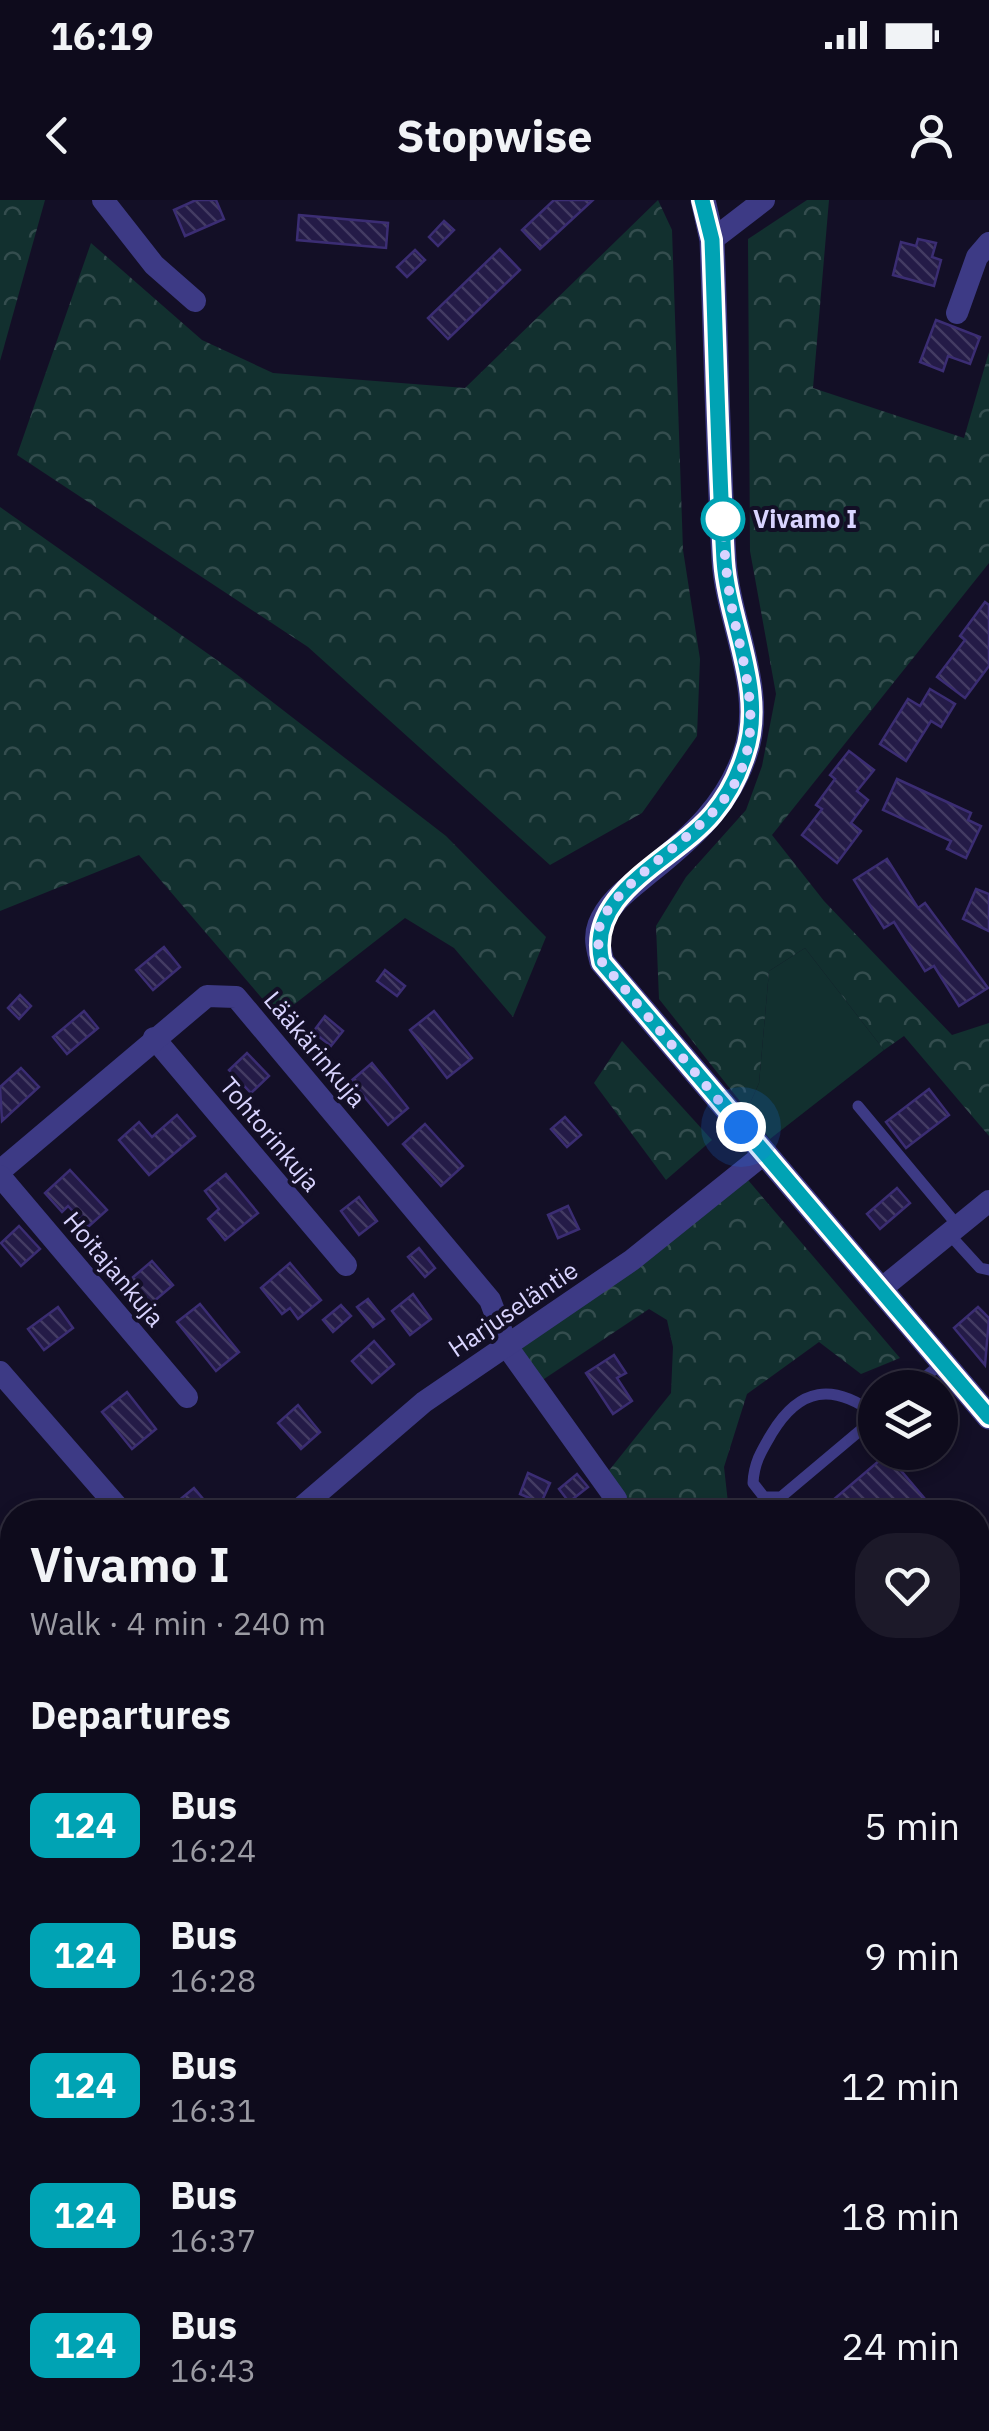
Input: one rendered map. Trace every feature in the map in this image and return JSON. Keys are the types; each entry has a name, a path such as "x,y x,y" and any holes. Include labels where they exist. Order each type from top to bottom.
{"street":[{"path":"103,200 154,265 195,301"},
{"path":"702,200 712,240 724,564 747,672 751,710 747,749 734,785 712,816 618,898 600,926 597,942 602,962 989,1417"},
{"path":"712,240 764,200"},
{"path":"957,313 977,257 989,243"},
{"name":"Lääkärinkuja","path":"0,1174 207,996 236,998 490,1300 496,1325 508,1348 616,1500"},
{"name":"Tohtorinkuja","path":"154,1038 346,1264"},
{"name":"Harjuseläntie","path":"310,1500 424,1402 632,1260 764,1154"},
{"name":"Hoitajankuja","path":"0,1174 187,1397"},
{"path":"881,1288 989,1201"},
{"path":"0,1372 112,1500"}],"lane":[{"path":"858,1106 980,1268 989,1270"},
{"path":"933,1370 943,1362"},
{"path":"832,1392 854,1399 875,1416 781,1497 764,1497 753,1483 754,1464 786,1410 804,1399 832,1392"}],"green space":[{"path":"0,200 45,200 0,361"},
{"path":"658,200 672,230 683,550 700,659 697,736 642,813 550,865 308,647 17,455 91,243 202,340 273,373 465,388"},
{"path":"807,200 829,200 813,388 964,438 989,352 989,563 772,835 824,901 952,1035 989,1023 989,1136 904,1036 884,1050 805,948 769,971 759,1083 747,1110 659,999 656,926 686,877 746,810 762,766 776,694 750,551 748,239"},
{"path":"0,507 231,670 446,836 546,937 513,1017 454,948 405,918 278,1017 139,855 0,911"},
{"path":"805,948 884,1050 770,1139 747,1110 759,1083 769,971"},
{"path":"622,1041 712,1140 666,1180 594,1083"},
{"path":"748,1180 900,1358 858,1372 819,1342 747,1394 724,1467 728,1500 628,1500 607,1473 671,1393 673,1347 667,1320 649,1309 541,1381 521,1348"}],"building":[{"path":"196,200 216,200 224,219 185,236 174,210"},
{"path":"554,200 593,200 540,249 522,230"},
{"path":"299,215 388,223 386,248 297,240"},
{"path":"444,221 454,230 438,246 429,237"},
{"path":"918,239 936,243 932,257 941,260 934,286 893,275 901,242 916,246"},
{"path":"500,249 520,270 448,339 428,318"},
{"path":"415,250 425,260 407,277 397,267"},
{"path":"936,320 980,337 970,364 948,356 943,371 920,362"},
{"path":"985,602 989,605 989,666 965,698 937,677 965,640 960,636"},
{"path":"930,689 955,704 941,727 931,721 906,761 880,744 908,699 920,706"},
{"path":"849,751 874,770 857,791 868,800 851,823 861,831 837,863 802,835 822,809 816,805 835,779 830,775"},
{"path":"897,779 971,813 968,820 981,826 966,858 947,849 951,841 883,810"},
{"path":"887,859 918,908 925,903 988,988 959,1006 934,966 925,971 894,922 884,928 854,880"},
{"path":"976,889 989,894 989,931 963,919"},
{"path":"164,947 180,967 153,990 136,970"},
{"path":"385,970 405,986 397,996 377,981"},
{"path":"20,995 31,1006 19,1019 8,1008"},
{"path":"84,1011 98,1028 67,1054 53,1037"},
{"path":"434,1011 472,1058 447,1078 410,1030"},
{"path":"325,1016 343,1031 331,1046 313,1032"},
{"path":"247,1053 269,1076 251,1093 229,1070"},
{"path":"372,1063 408,1108 388,1125 351,1081"},
{"path":"21,1068 39,1087 2,1121 0,1087"},
{"path":"929,1089 949,1115 906,1148 886,1122"},
{"path":"177,1115 195,1136 149,1175 119,1140 139,1122 152,1137"},
{"path":"565,1117 581,1135 567,1147 551,1129"},
{"path":"425,1124 463,1166 441,1186 403,1144"},
{"path":"70,1170 107,1210 88,1227 68,1206 62,1212 45,1193"},
{"path":"226,1174 258,1213 225,1240 208,1219 219,1209 205,1191"},
{"path":"897,1188 910,1203 880,1229 867,1214"},
{"path":"359,1197 377,1221 359,1235 341,1211"},
{"path":"568,1206 579,1229 558,1238 548,1215"},
{"path":"19,1226 40,1249 21,1266 1,1243"},
{"path":"419,1248 435,1268 425,1277 408,1257"},
{"path":"152,1261 173,1285 146,1308 125,1284"},
{"path":"290,1263 321,1300 298,1319 290,1308 282,1314 261,1288"},
{"path":"413,1294 431,1319 410,1335 392,1311"},
{"path":"368,1299 384,1319 373,1327 357,1307"},
{"path":"200,1304 239,1352 216,1371 177,1322"},
{"path":"341,1305 351,1316 333,1332 323,1320"},
{"path":"58,1307 73,1328 44,1350 28,1329"},
{"path":"978,1307 989,1318 985,1365 954,1328"},
{"path":"374,1341 394,1364 372,1383 352,1361"},
{"path":"614,1355 626,1373 617,1378 632,1401 613,1414 586,1373"},
{"path":"127,1392 156,1429 132,1449 102,1412"},
{"path":"298,1405 320,1432 301,1449 278,1423"},
{"path":"868,1470 901,1470 926,1500 833,1500"},
{"path":"528,1473 550,1483 542,1500 520,1494"},
{"path":"577,1474 588,1487 572,1500 559,1489"},
{"path":"194,1488 204,1500 179,1500"}],"bus line":[{"name":"124","path":"702,200 712,240 724,564 747,672 751,710 747,749 734,785 712,816 618,898 600,926 597,942 602,962 989,1417"}],"place":[{"name":"Vivamo I","path":"723,519"}],"route":[{"path":"723,519 724,564 751,710 747,749 734,785 712,816 618,898 600,926 597,942 602,962 741,1127"}]}
